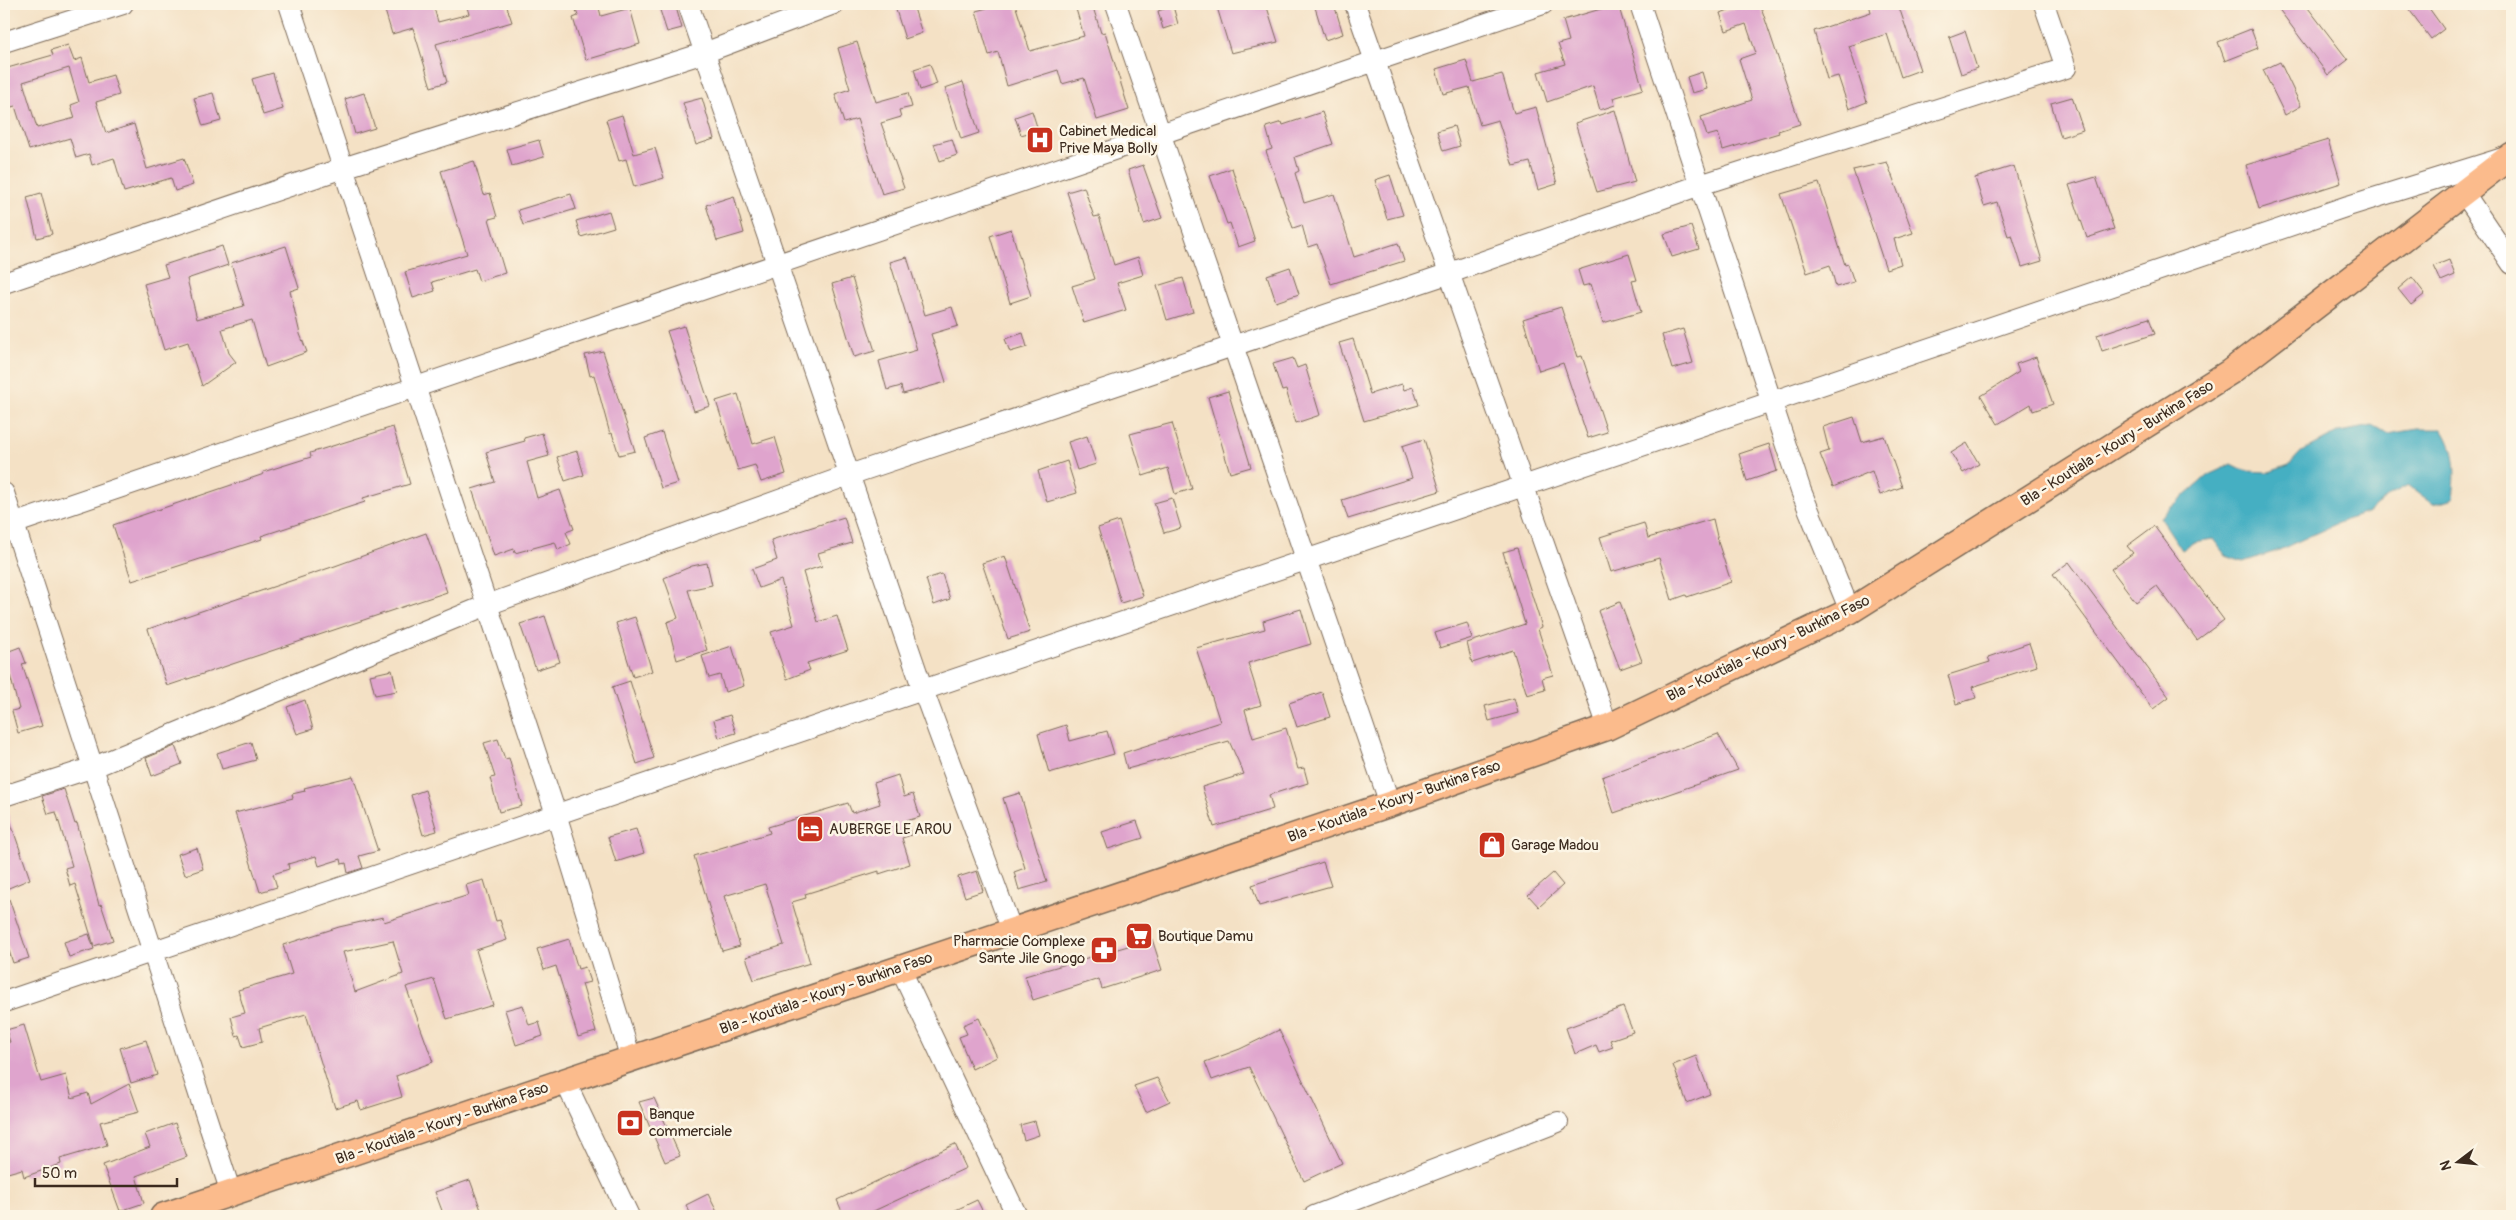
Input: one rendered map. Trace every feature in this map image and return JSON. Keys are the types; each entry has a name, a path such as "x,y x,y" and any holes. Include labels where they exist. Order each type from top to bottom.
{"main road":[{"name":"Bla - Koutiala - Koury - Burkina Faso","path":"163,1216 1390,804 1608,727 1850,611 2230,372 2512,155"}],"street":[{"path":"4,42 122,4"},
{"path":"289,4 556,814 631,1059"},
{"path":"688,4 923,690 1012,931"},
{"path":"4,283 343,168 704,53 834,4"},
{"path":"1116,4 1390,804"},
{"path":"1355,4 1608,727"},
{"path":"9,525 1543,4"},
{"path":"1640,4 1801,491 1850,611"},
{"path":"4,796 94,767 487,605 849,475 1450,274 1700,185 2066,68 2044,4"},
{"path":"4,1002 2348,206 2512,155"},
{"path":"2464,193 2512,264"},
{"path":"4,494 9,525 94,767 231,1193"},
{"path":"900,968 1017,1216"},
{"path":"566,1081 629,1216"},
{"path":"1314,1216 1558,1122"}],"water":[{"path":"2373,426 2387,434 2417,429 2442,429 2453,454 2455,480 2453,498 2433,504 2408,485 2391,494 2367,513 2345,520 2277,551 2243,562 2226,556 2213,539 2194,542 2182,550 2160,517 2208,475 2232,464 2246,471 2269,472 2289,465 2301,452 2339,432"}],"building":[{"path":"383,4 433,4 438,22 469,14 466,4 506,4 512,22 436,44 447,82 431,87 413,28 392,34"},
{"path":"574,4 598,4 601,16 630,8 640,44 586,60 573,18 578,16"},
{"path":"658,4 675,4 682,28 667,32"},
{"path":"1002,4 1015,4 1030,51 1084,36 1076,9 1092,4 1101,33 1105,32 1129,110 1097,120 1084,78 1062,84 1058,70 1007,86 998,52 989,55 976,11"},
{"path":"1216,4 1266,4 1278,42 1231,53"},
{"path":"1314,4 1334,4 1343,34 1325,40"},
{"path":"1618,4 1643,89 1613,98 1615,105 1600,110 1593,86 1547,102 1538,72 1565,64 1558,44 1569,41 1563,20"},
{"path":"1748,4 1760,4 1800,124 1778,131 1779,133 1723,150 1718,133 1707,136 1701,117 1752,100 1739,59 1756,53 1746,24 1726,31 1720,13"},
{"path":"1869,4 1898,4 1920,70 1901,77 1887,34 1849,46 1867,102 1849,109 1838,76 1827,79 1814,31 1871,12"},
{"path":"2275,4 2305,4 2348,60 2328,75"},
{"path":"2405,4 2426,4 2444,29 2431,39"},
{"path":"913,5 922,33 905,39 896,10"},
{"path":"1173,6 1178,24 1163,29 1158,11"},
{"path":"2251,29 2258,48 2225,61 2218,42"},
{"path":"1965,31 1977,68 1961,74 1949,37"},
{"path":"857,42 876,102 908,93 912,107 899,110 901,117 881,123 904,188 882,194 857,119 844,123 835,94 850,89 838,48"},
{"path":"68,45 74,61 82,58 89,82 113,75 119,95 96,102 106,133 134,124 147,169 184,158 193,185 175,191 171,178 124,192 114,158 92,165 89,154 76,158 70,138 29,150 15,106 4,109 4,69 53,55 51,50","holes":["69,68 79,102 71,105 75,118 37,128 23,82"]},
{"path":"1466,60 1473,82 1502,74 1514,113 1536,107 1557,184 1538,190 1530,162 1513,166 1498,120 1480,125 1469,87 1443,94 1436,69"},
{"path":"2280,62 2301,106 2285,115 2263,70"},
{"path":"930,64 937,84 920,90 914,69"},
{"path":"1702,72 1707,89 1692,93 1687,77"},
{"path":"273,73 283,109 263,115 252,79"},
{"path":"963,82 979,133 961,139 945,88"},
{"path":"213,93 221,121 203,126 194,98"},
{"path":"364,93 375,128 355,134 345,99"},
{"path":"2072,97 2083,130 2061,137 2051,103"},
{"path":"702,98 714,139 696,145 683,103"},
{"path":"1615,110 1635,182 1597,192 1575,123"},
{"path":"1032,111 1038,130 1021,135 1015,117"},
{"path":"1322,112 1333,144 1295,157 1299,171 1295,173 1304,203 1334,194 1354,257 1398,243 1404,261 1331,284 1317,244 1308,247 1302,225 1293,228 1266,151 1272,149 1266,127 1282,122 1283,125"},
{"path":"622,115 634,154 655,148 664,178 634,187 626,159 619,161 606,120"},
{"path":"1454,126 1460,146 1443,151 1437,131"},
{"path":"952,139 957,155 940,161 934,144"},
{"path":"539,140 544,157 512,166 507,149"},
{"path":"2328,140 2341,183 2259,209 2246,165"},
{"path":"474,161 484,195 490,193 497,217 489,219 505,273 479,281 475,269 432,282 435,291 413,298 405,272 467,254 441,171"},
{"path":"1887,162 1913,233 1894,239 1901,264 1886,269 1853,170"},
{"path":"1143,165 1162,218 1144,224 1128,170"},
{"path":"2014,166 2042,261 2022,267 2012,235 2008,236 1997,202 1984,206 1975,178"},
{"path":"1232,168 1255,241 1238,247 1230,223 1227,224 1210,176"},
{"path":"1390,175 1403,215 1387,219 1375,180"},
{"path":"2096,177 2114,229 2087,238 2069,185"},
{"path":"1819,183 1845,265 1848,264 1854,282 1836,287 1830,265 1807,273 1781,194"},
{"path":"1084,187 1094,217 1099,216 1114,265 1138,257 1143,275 1117,283 1126,310 1084,323 1072,286 1095,279 1067,192"},
{"path":"41,193 52,234 37,238 27,197"},
{"path":"571,194 576,209 523,225 518,210"},
{"path":"734,196 744,233 717,241 706,205"},
{"path":"609,211 614,227 581,237 576,221"},
{"path":"1691,226 1699,249 1672,257 1664,234"},
{"path":"1011,229 1031,296 1010,303 990,236"},
{"path":"222,246 228,265 187,279 197,319 244,306 231,263 286,246 299,288 290,291 300,334 307,352 266,367 252,320 222,329 229,353 236,362 202,386 188,342 164,350 144,284 168,277 164,265"},
{"path":"1629,254 1637,280 1632,281 1641,312 1603,323 1591,284 1583,286 1578,270"},
{"path":"907,257 925,315 952,307 958,326 931,334 946,382 903,394 901,386 887,390 879,361 917,350 890,262"},
{"path":"2449,260 2455,275 2441,281 2434,266"},
{"path":"1290,267 1299,294 1276,302 1267,275"},
{"path":"2412,277 2425,294 2411,305 2398,289"},
{"path":"852,278 875,351 854,357 832,284"},
{"path":"1183,278 1193,312 1167,320 1157,286"},
{"path":"1561,307 1577,357 1582,356 1607,432 1588,438 1563,363 1539,371 1523,319"},
{"path":"2149,318 2155,334 2102,351 2097,335"},
{"path":"684,326 710,406 694,411 667,331"},
{"path":"1683,329 1693,363 1672,369 1662,335"},
{"path":"1023,333 1027,347 1010,352 1005,339"},
{"path":"1353,339 1370,394 1402,384 1404,390 1413,387 1419,405 1364,421 1339,343"},
{"path":"603,351 635,451 619,455 612,433 610,434 594,375 590,376 585,355"},
{"path":"2036,357 2053,404 2033,411 2031,404 1998,424 1981,396 2019,372 2016,364"},
{"path":"1293,358 1297,368 1305,365 1320,415 1296,423 1286,390 1282,391 1273,364"},
{"path":"1228,391 1251,467 1230,473 1208,397"},
{"path":"738,394 753,444 775,437 786,474 761,482 755,465 738,470 716,401"},
{"path":"1854,417 1862,442 1884,436 1902,487 1880,495 1872,471 1833,487 1820,454 1829,451 1823,427"},
{"path":"1172,423 1192,489 1175,494 1168,468 1143,476 1130,434"},
{"path":"393,427 410,484 363,498 365,502 261,536 262,539 132,581 113,525 311,457 310,453"},
{"path":"662,432 678,483 661,488 645,438"},
{"path":"542,433 549,456 527,462 537,498 560,490 574,529 566,532 571,544 558,550 555,542 515,553 514,549 494,556 472,489 495,482 486,452 525,441 524,438"},
{"path":"1087,436 1096,464 1077,470 1068,442"},
{"path":"1424,439 1440,491 1348,519 1342,500 1412,478 1402,446"},
{"path":"1967,443 1979,464 1963,473 1951,453"},
{"path":"1769,444 1777,471 1747,481 1739,454"},
{"path":"577,451 584,475 565,481 557,457"},
{"path":"1067,461 1077,493 1047,502 1038,471"},
{"path":"1172,498 1181,528 1164,533 1154,503"},
{"path":"844,517 852,543 818,553 822,566 803,572 818,622 837,616 848,650 807,663 810,670 787,679 771,632 794,625 781,580 759,588 752,569 777,560 771,540"},
{"path":"1713,519 1731,582 1687,597 1686,595 1672,600 1659,558 1611,572 1600,537 1644,523 1648,538"},
{"path":"1119,521 1143,596 1121,603 1098,528"},
{"path":"2154,526 2224,620 2197,640 2157,586 2136,602 2111,569 2133,553 2127,546"},
{"path":"426,533 447,592 167,686 148,629"},
{"path":"1517,548 1542,627 1538,629 1553,675 1542,678 1545,690 1527,695 1513,650 1472,663 1467,643 1525,624 1503,552"},
{"path":"1005,556 1030,632 1008,639 982,563"},
{"path":"2069,562 2169,697 2153,709 2053,574"},
{"path":"707,563 712,585 688,590 707,650 677,660 667,622 678,618 664,578 692,566"},
{"path":"942,574 950,599 934,605 926,579"},
{"path":"1620,602 1642,661 1620,669 1598,611"},
{"path":"1301,609 1311,644 1248,663 1261,705 1245,710 1253,738 1286,728 1298,769 1304,768 1308,783 1269,795 1273,809 1214,827 1202,787 1244,774 1229,741 1127,769 1123,753 1220,722 1196,648 1265,629 1263,621"},
{"path":"545,616 560,662 536,670 520,624"},
{"path":"635,617 652,671 633,677 616,623"},
{"path":"1467,623 1472,638 1440,648 1435,633"},
{"path":"2029,643 2037,666 1972,687 1976,698 1956,704 1948,675 1990,662 1988,657"},
{"path":"732,646 744,686 725,692 720,675 709,678 702,656"},
{"path":"20,647 26,663 22,664 42,726 18,733 12,711 19,709 4,653"},
{"path":"392,670 397,691 375,695 370,675"},
{"path":"630,681 654,758 637,764 612,687"},
{"path":"1322,692 1330,717 1297,727 1289,703"},
{"path":"1514,698 1518,713 1489,721 1485,706"},
{"path":"305,700 313,729 297,734 287,707"},
{"path":"730,715 736,733 719,738 714,720"},
{"path":"1066,725 1070,741 1107,731 1114,754 1049,773 1038,734"},
{"path":"1718,734 1738,770 1614,813 1602,777"},
{"path":"498,739 505,759 509,758 522,806 499,812 490,778 495,777 484,743"},
{"path":"251,742 256,760 222,769 217,753"},
{"path":"175,746 182,764 152,776 146,758"},
{"path":"898,775 904,797 913,794 920,817 906,821 911,835 902,838 910,864 879,874 879,871 805,894 806,898 792,902 810,963 754,980 746,957 784,945 765,884 724,896 740,946 722,951 694,856 770,833 768,827 848,803 852,813 880,804 874,783"},
{"path":"353,776 378,851 359,856 363,868 348,873 346,863 342,864 341,859 319,866 316,856 288,864 289,869 273,874 277,887 260,892 235,813 293,798 292,794 305,791 304,788"},
{"path":"64,789 75,824 77,823 99,905 101,904 113,940 94,946 75,884 70,886 65,868 72,866 56,812 48,814 42,796"},
{"path":"425,790 437,831 423,835 411,795"},
{"path":"1020,793 1047,882 1019,890 1014,872 1025,868 1003,798"},
{"path":"7,812 30,879 4,890 4,813"},
{"path":"1137,821 1143,838 1108,849 1102,832"},
{"path":"636,829 644,853 616,862 608,837"},
{"path":"197,848 203,869 185,875 178,854"},
{"path":"1323,862 1331,886 1259,906 1252,885"},
{"path":"977,871 983,891 965,897 958,877"},
{"path":"1553,873 1563,885 1539,907 1528,895"},
{"path":"484,880 496,921 500,920 507,940 476,950 493,1005 447,1019 434,979 406,987 433,1062 396,1076 402,1097 361,1110 358,1101 335,1108 306,1014 259,1028 262,1042 243,1047 239,1035 236,1036 231,1017 245,1013 238,990 292,974 283,945 339,927 383,917 384,922 469,895 466,885","holes":["393,941 403,974 355,992 343,952"]},
{"path":"4,893 7,893 29,958 13,963 4,935"},
{"path":"89,934 94,949 69,957 64,942"},
{"path":"569,939 578,969 585,967 590,982 582,984 596,1032 578,1037 556,966 544,970 537,949"},
{"path":"1152,939 1162,970 1102,989 1099,979 1033,1000 1025,976"},
{"path":"523,1005 529,1025 539,1022 543,1036 516,1045 505,1010"},
{"path":"1623,1007 1633,1032 1610,1040 1613,1047 1599,1052 1596,1045 1575,1054 1566,1028"},
{"path":"979,1018 997,1057 972,1069 959,1037 967,1034 963,1025"},
{"path":"24,1025 41,1082 66,1075 72,1098 88,1093 91,1104 129,1084 139,1112 100,1122 107,1145 60,1159 61,1164 24,1177 22,1169 4,1174 4,1043 10,1042 6,1030"},
{"path":"1279,1030 1342,1163 1304,1181 1249,1067 1212,1080 1205,1062 1240,1049"},
{"path":"146,1040 157,1075 131,1083 120,1048"},
{"path":"1696,1056 1710,1094 1687,1103 1673,1065"},
{"path":"1157,1078 1170,1101 1146,1112 1134,1086"},
{"path":"654,1098 680,1156 665,1162 639,1102"},
{"path":"1035,1121 1039,1135 1024,1140 1020,1125"},
{"path":"175,1123 187,1157 136,1176 144,1203 120,1211 103,1165 150,1147 145,1134"},
{"path":"955,1144 966,1168 863,1216 844,1216 837,1200"},
{"path":"470,1180 481,1210 463,1216 444,1216 435,1192"},
{"path":"708,1194 719,1216 692,1216 686,1205"},
{"path":"977,1200 985,1216 943,1216"}],"place":[{"name":"Cabinet Medical Prive Maya Bolly","path":"1040,140"},
{"name":"AUBERGE LE AROU","path":"810,829"},
{"name":"Garage Madou","path":"1492,845"},
{"name":"Boutique Damu","path":"1139,936"},
{"name":"Pharmacie Complexe Sante Jile Gnogo","path":"1104,950"},
{"name":"Banque commerciale","path":"630,1123"}]}
